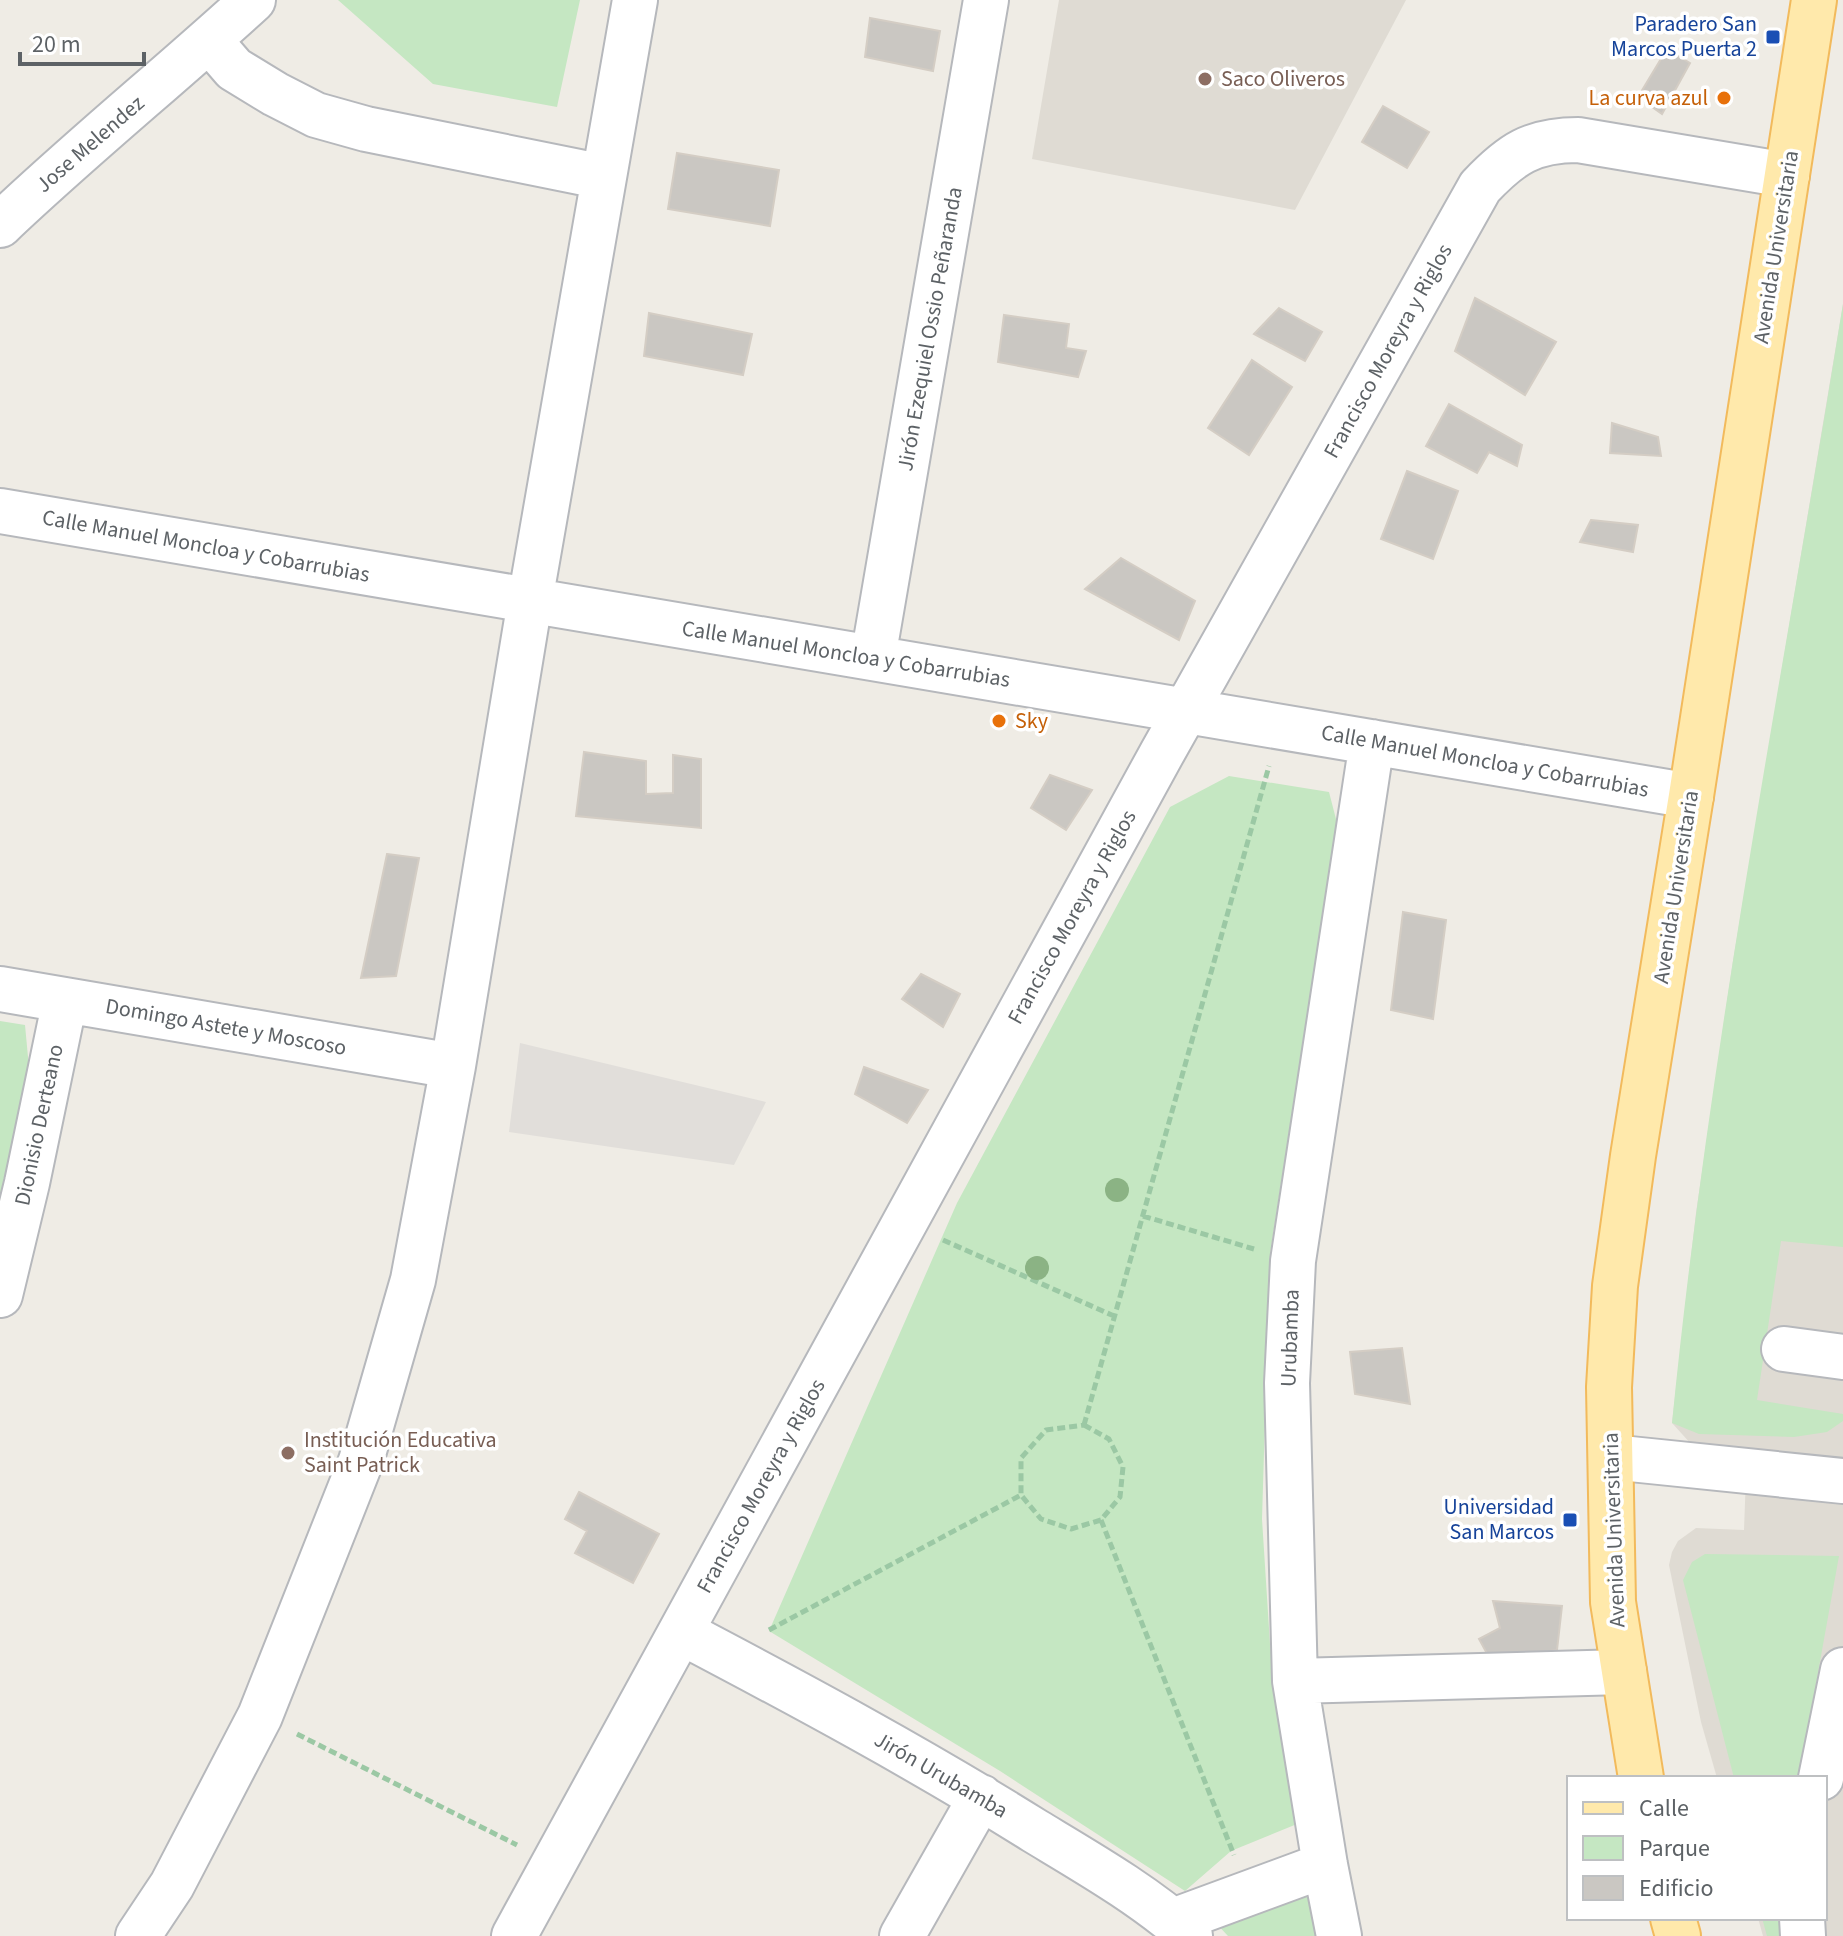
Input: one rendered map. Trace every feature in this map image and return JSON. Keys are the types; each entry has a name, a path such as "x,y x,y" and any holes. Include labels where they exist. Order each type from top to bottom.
{"main road":[{"name":"Avenida Universitaria","path":"1641,1776 1613,1602 1609,1387 1615,1286 1814,0"}],"street":[{"name":"Jose Melendez","path":"0,225 253,0"},
{"path":"138,1936 172,1885 260,1716 361,1461 413,1280 453,1066 635,0"},
{"name":"Jirón Ezequiel Ossio Peñaranda","path":"873,658 986,0"},
{"path":"209,40 234,69 316,115 379,132 604,177"},
{"name":"Francisco Moreyra y Riglos","path":"514,1936 1187,711 1480,187 1513,156 1560,140 1578,140 1787,175"},
{"name":"Calle Manuel Moncloa y Cobarrubias","path":"0,511 1691,796"},
{"name":"Urubamba","path":"1339,1936 1295,1681 1287,1383 1293,1261 1372,742"},
{"name":"Domingo Astete y Moscoso","path":"0,989 453,1066"},
{"name":"Dionisio Derteano","path":"0,1295 65,1000"},
{"path":"1784,1349 1843,1357"},
{"path":"1611,1470 1843,1481"},
{"path":"1611,1470 1843,1510"},
{"name":"Jirón Urubamba","path":"681,1632 822,1706 981,1797 1086,1862 1182,1928"},
{"path":"1821,1776 1843,1670"},
{"path":"1295,1681 1624,1672"},
{"path":"902,1936 981,1797"},
{"path":"1182,1928 1249,1893 1325,1865"}],"path":[{"path":"1084,1425 1280,726"},
{"path":"1143,1216 1293,1261"},
{"path":"905,1223 1114,1316"},
{"path":"1084,1425 1109,1439 1123,1467 1120,1497 1101,1520 1071,1529 1041,1519 1021,1495 1021,1458 1046,1430 1084,1425"},
{"path":"769,1630 1021,1495"},
{"path":"1101,1520 1249,1893"},
{"path":"260,1716 554,1864"}],"shaded area":[{"name":"Saco Oliveros","path":"1059,0 1406,0 1295,210 1032,159"},
{"path":"1843,304 1843,1936 1763,1936 1759,1920 1827,1920 1827,1776 1716,1776 1701,1722 1669,1565 1678,1541 1696,1528 1744,1530 1747,1449 1692,1445 1672,1423 1696,1213 1733,961"},
{"path":"520,1043 766,1102 734,1165 509,1132"}],"green space":[{"path":"338,0 580,0 557,107 433,84"},
{"path":"1843,304 1843,1247 1781,1241 1757,1400 1843,1414 1843,1421 1827,1432 1794,1437 1699,1434 1672,1423 1688,1282 1749,862"},
{"path":"1229,776 1329,792 1337,823 1270,1254 1262,1519 1270,1644 1297,1824 1231,1851 1185,1891 1000,1771 769,1631 957,1203 1170,807"},
{"path":"0,1021 25,1025 36,1142 0,1260"},
{"path":"1705,1554 1839,1556 1799,1776 1733,1776 1683,1580 1692,1562"},
{"path":"1307,1886 1318,1936 1228,1936 1214,1921 1262,1913"},
{"path":"1763,1920 1786,1920 1787,1936 1767,1936"}],"building":[{"path":"870,18 940,31 933,71 865,57"},
{"path":"1667,49 1690,63 1662,114 1638,97"},
{"path":"1383,106 1429,132 1407,168 1362,142"},
{"path":"677,153 779,170 770,226 668,209"},
{"path":"1475,298 1556,342 1525,395 1455,351"},
{"path":"1279,308 1322,332 1305,361 1254,334"},
{"path":"649,313 752,334 743,375 644,356"},
{"path":"1004,315 1069,324 1066,348 1086,351 1078,377 998,362"},
{"path":"1252,360 1292,387 1249,455 1208,428"},
{"path":"1449,404 1522,445 1517,466 1489,452 1477,473 1426,446"},
{"path":"1612,423 1658,437 1661,456 1610,453"},
{"path":"1407,471 1458,491 1433,559 1381,539"},
{"path":"1591,520 1638,525 1633,552 1580,542"},
{"path":"1121,558 1195,601 1179,640 1085,589"},
{"path":"584,752 646,761 646,794 673,793 673,755 701,759 701,828 576,816"},
{"path":"1050,775 1092,790 1066,830 1031,808"},
{"path":"387,854 419,858 396,976 361,978"},
{"path":"1403,912 1446,920 1433,1019 1391,1010"},
{"path":"921,974 960,994 943,1027 902,999"},
{"path":"864,1067 928,1090 907,1123 855,1094"},
{"path":"1402,1348 1410,1404 1355,1394 1350,1352"},
{"path":"579,1492 659,1534 633,1583 575,1553 587,1531 565,1519"},
{"path":"1493,1601 1562,1606 1557,1650 1491,1661 1479,1639 1500,1628"}],"place":[{"name":"Paradero San Marcos Puerta 2","path":"1773,37"},
{"name":"Saco Oliveros","path":"1205,79"},
{"name":"La curva azul","path":"1724,98"},
{"name":"Sky","path":"999,721"},
{"name":"Institución Educativa Saint Patrick","path":"288,1453"},
{"name":"Universidad San Marcos","path":"1570,1520"}]}
